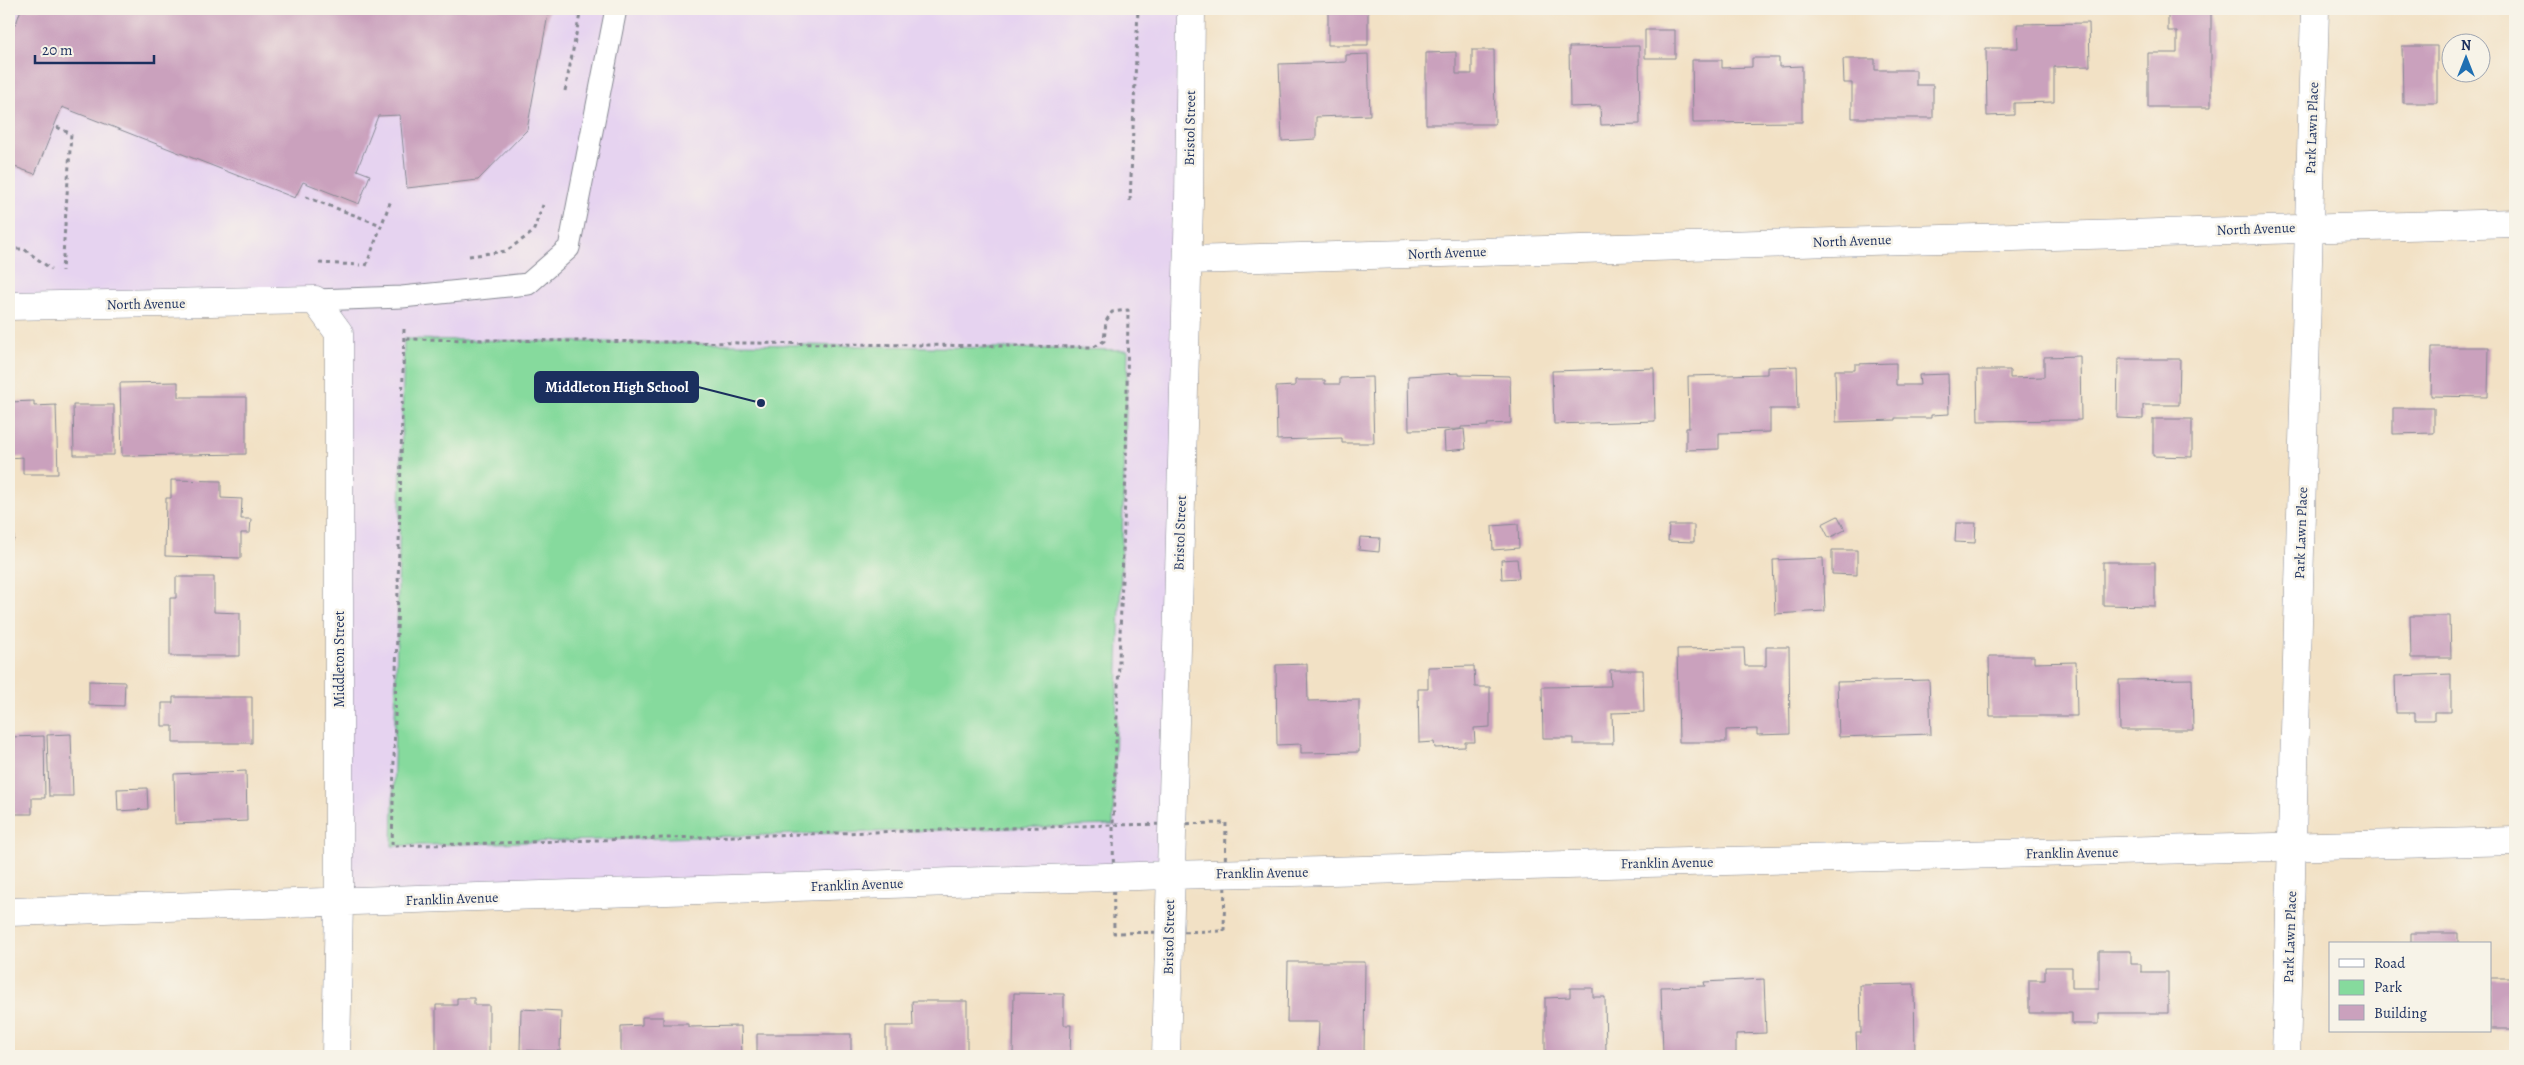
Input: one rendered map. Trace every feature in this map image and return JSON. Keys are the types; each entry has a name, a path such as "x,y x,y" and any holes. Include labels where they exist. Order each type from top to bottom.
{"street":[{"name":"Bristol Street","path":"1166,1056 1188,260 1191,9"},
{"name":"Park Lawn Place","path":"2286,1056 2315,9"},
{"name":"North Avenue","path":"1188,260 2515,223"},
{"name":"North Avenue","path":"9,306 315,300"},
{"name":"Middleton Street","path":"315,300 339,333 339,902 336,1056"},
{"name":"Franklin Avenue","path":"9,912 1170,875 2515,841"}],"lane":[{"path":"315,300 402,297 528,284 569,248 616,9"}],"path":[{"path":"564,97 581,9"},
{"path":"1130,201 1138,9"},
{"path":"57,127 71,134 62,271"},
{"path":"306,197 381,225"},
{"path":"366,266 392,200"},
{"path":"468,256 506,251 533,232 543,204"},
{"path":"9,249 24,249 54,271 72,271"},
{"path":"311,264 341,263 375,266"},
{"path":"402,297 404,339 392,846 1114,825 1126,470 1128,310 1112,312 1106,322 1104,341 1094,347 404,339"}],"shaded area":[{"path":"9,9 1191,9 1170,875 339,902 339,333 315,300 9,306"}],"green space":[{"path":"404,339 1128,350 1113,825 392,846"}],"building":[{"path":"21,9 549,9 527,130 478,180 407,188 400,115 378,116 357,170 370,175 359,204 303,182 295,198 62,107 35,174 9,165 9,28 11,22 16,24"},
{"path":"1328,9 1368,9 1368,45 1328,45"},
{"path":"2168,9 2211,9 2211,107 2148,107 2148,53 2177,53 2177,31 2168,31"},
{"path":"2089,23 2090,66 2054,67 2054,102 2014,103 2014,115 1987,116 1986,48 2018,48 2017,24"},
{"path":"1645,30 1675,30 1675,58 1645,58"},
{"path":"1639,46 1640,124 1601,125 1600,106 1570,107 1569,47"},
{"path":"2402,46 2437,46 2437,103 2403,103"},
{"path":"1472,50 1494,50 1495,124 1426,124 1426,53 1456,52 1456,74 1472,74"},
{"path":"1368,54 1370,115 1316,117 1316,139 1282,141 1279,64 1346,62 1346,55"},
{"path":"1752,58 1779,58 1779,67 1802,66 1802,122 1693,123 1692,60 1722,60 1722,68 1752,67"},
{"path":"1843,59 1875,59 1875,70 1916,70 1916,85 1933,85 1933,118 1852,118 1852,83 1844,83"},
{"path":"2432,347 2489,347 2488,397 2431,396"},
{"path":"2080,356 2081,420 1978,421 1977,370 2010,370 2010,378 2044,377 2044,357"},
{"path":"2118,359 2180,359 2179,405 2143,405 2143,419 2117,418"},
{"path":"1896,363 1896,385 1920,385 1919,375 1948,374 1949,414 1931,415 1931,418 1895,418 1895,420 1836,422 1835,370 1855,370 1855,364"},
{"path":"1797,366 1798,409 1770,409 1770,432 1719,433 1719,449 1686,450 1686,428 1689,428 1688,376 1767,374 1767,367"},
{"path":"1654,368 1655,421 1554,424 1552,371"},
{"path":"1459,373 1459,375 1510,376 1511,423 1461,427 1461,429 1409,430 1408,376"},
{"path":"1372,377 1374,443 1342,443 1342,438 1277,440 1276,387 1295,386 1295,380 1325,380 1325,384 1340,384 1340,378"},
{"path":"178,382 178,397 246,397 246,454 122,456 120,383"},
{"path":"34,401 34,406 56,405 58,474 23,474 23,457 9,458 9,402"},
{"path":"73,405 114,405 114,455 74,455"},
{"path":"2393,408 2434,408 2434,433 2393,434"},
{"path":"2153,419 2192,419 2192,457 2153,456"},
{"path":"1464,429 1466,449 1445,451 1444,432"},
{"path":"171,480 221,481 221,498 242,499 241,519 251,519 250,533 241,533 241,558 165,556 166,498 171,498"},
{"path":"9,490 11,490 14,540 9,541"},
{"path":"1838,516 1845,530 1829,538 1822,524"},
{"path":"1956,523 1976,523 1975,543 1955,542"},
{"path":"1518,524 1519,548 1493,550 1492,526"},
{"path":"1669,525 1694,525 1694,542 1668,541"},
{"path":"1360,537 1380,538 1379,552 1359,550"},
{"path":"1832,550 1857,550 1857,575 1832,574"},
{"path":"1823,558 1825,611 1775,614 1773,560"},
{"path":"1517,559 1519,578 1502,579 1501,560"},
{"path":"2103,562 2155,562 2155,606 2103,605"},
{"path":"176,577 214,577 214,612 240,613 240,656 170,656 170,598 176,598"},
{"path":"2410,616 2450,616 2451,658 2411,658"},
{"path":"1766,647 1789,647 1790,734 1757,735 1757,729 1726,730 1726,742 1679,742 1677,649 1744,648 1745,666 1766,666"},
{"path":"1989,656 2034,656 2034,663 2076,662 2077,716 1990,716"},
{"path":"1307,664 1308,701 1359,700 1359,752 1301,753 1301,744 1277,745 1276,665"},
{"path":"1474,666 1475,687 1490,687 1490,727 1474,728 1475,742 1465,742 1465,747 1435,748 1434,742 1419,743 1418,689 1428,689 1428,667"},
{"path":"1610,670 1643,670 1644,712 1612,713 1613,744 1573,744 1573,738 1543,738 1542,687 1611,686"},
{"path":"2451,674 2451,712 2434,712 2434,720 2415,720 2415,713 2396,713 2395,676"},
{"path":"2192,679 2193,730 2120,730 2119,680"},
{"path":"1929,680 1931,734 1839,737 1837,682"},
{"path":"89,681 125,682 124,706 89,705"},
{"path":"173,697 252,697 252,743 173,743 173,726 162,726 162,703 173,703"},
{"path":"71,734 73,796 49,796 47,735"},
{"path":"44,736 45,798 32,798 32,814 13,814 13,799 9,799 9,737"},
{"path":"246,771 247,821 175,824 174,774"},
{"path":"147,788 148,809 118,811 117,789"},
{"path":"2411,933 2458,933 2458,942 2411,942"},
{"path":"2099,951 2131,951 2131,964 2141,964 2141,972 2168,972 2168,1013 2099,1013 2099,1024 2072,1024 2072,1013 2029,1013 2029,980 2045,980 2045,967 2072,967 2072,988 2099,988"},
{"path":"1288,962 1365,962 1364,1056 1318,1056 1319,1022 1287,1022"},
{"path":"2492,978 2515,978 2515,1029 2492,1029"},
{"path":"1764,979 1766,1033 1736,1034 1736,1056 1663,1056 1661,987 1705,986 1704,982"},
{"path":"1914,984 1915,1056 1857,1056 1856,1033 1861,1033 1860,985"},
{"path":"1570,988 1593,988 1593,997 1605,997 1606,1055 1545,1055 1545,998 1570,997"},
{"path":"1014,993 1064,994 1064,1025 1071,1025 1070,1056 1013,1056"},
{"path":"457,998 474,998 474,1005 489,1005 489,1056 436,1056 436,1005 457,1005"},
{"path":"912,1001 967,1001 967,1056 886,1056 886,1026 913,1026"},
{"path":"521,1009 561,1011 560,1051 520,1050"},
{"path":"642,1017 663,1017 663,1024 688,1024 688,1027 741,1026 742,1056 621,1056 621,1026 642,1025"},
{"path":"757,1034 851,1034 851,1056 757,1056"}],"place":[{"name":"Middleton High School","path":"761,403"}]}
